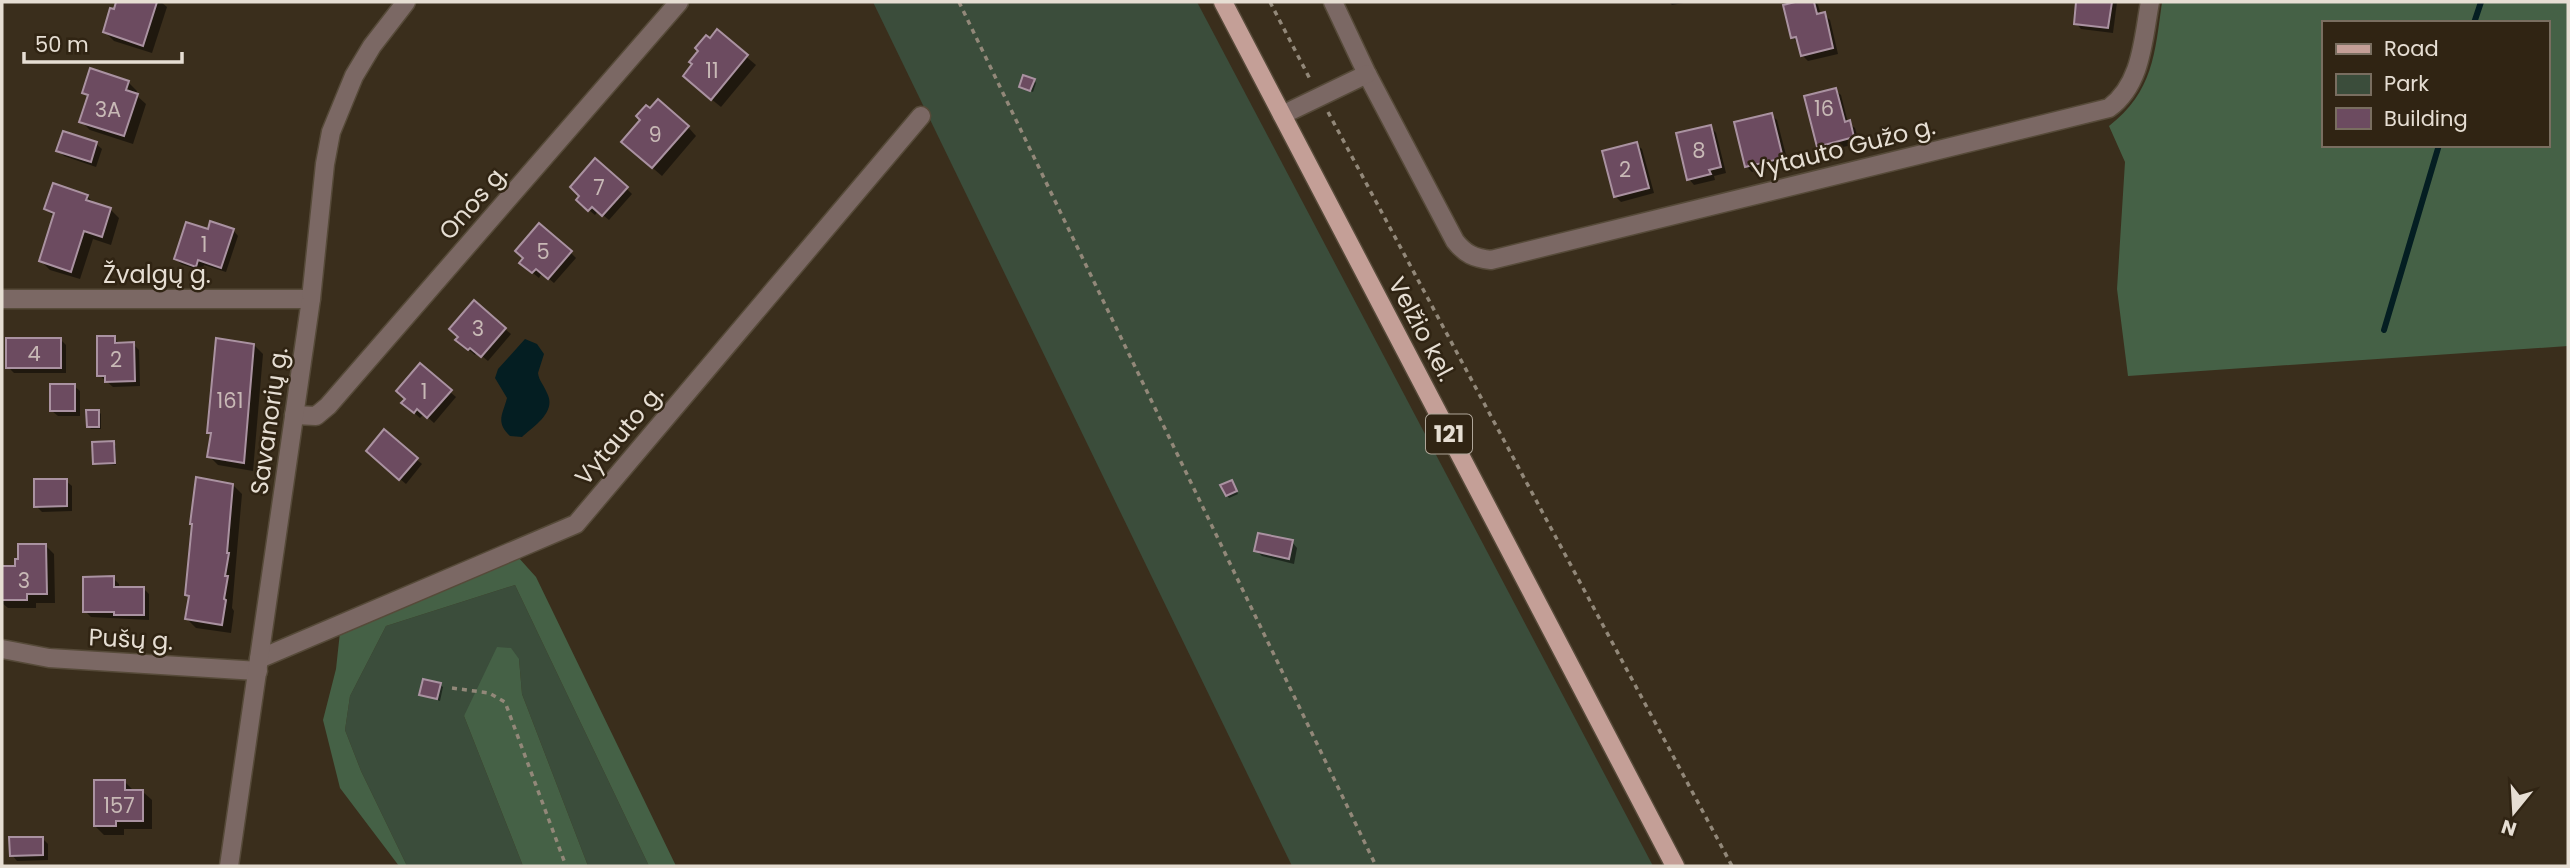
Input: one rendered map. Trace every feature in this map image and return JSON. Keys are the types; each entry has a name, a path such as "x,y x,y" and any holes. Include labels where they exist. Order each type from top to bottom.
{"main road":[{"name":"Velžio kel.","path":"1223,2 1675,866"}],"street":[{"name":"Savanorių g.","path":"229,866 312,299 325,164 331,132 354,76 372,46 406,2"},
{"name":"Onos g.","path":"294,415 316,416 328,406 679,2"},
{"path":"1282,115 1367,74 1333,2"},
{"name":"Vytauto Gužo g.","path":"1367,74 1455,241 1463,251 1475,258 1491,260 2109,108 2121,99 2136,73 2150,2"},
{"name":"Vytauto g.","path":"258,665 576,524 921,116"},
{"name":"Žvalgų g.","path":"2,299 312,299"},
{"name":"Pušų g.","path":"2,649 49,658 258,665"}],"path":[{"path":"959,2 1376,866"},
{"path":"1270,2 1732,866"},
{"path":"452,688 489,694 505,702 566,866"}],"green space":[{"path":"873,2 1197,2 1653,866 1292,866"},
{"path":"2162,2 2568,2 2568,346 2128,376 2117,289 2125,162 2109,126 2135,99 2154,55"},
{"path":"518,557 536,577 676,866 649,866 515,585 386,626 350,696 345,730 361,771 407,866 399,866 340,788 323,720 336,669 340,632"},
{"path":"515,585 649,866 588,866 522,694 519,659 464,716 523,866 407,866 361,771 345,730 350,696 386,626"},
{"path":"497,647 511,648 519,659 522,694 588,866 523,866 464,716"}],"water":[{"path":"525,339 537,344 544,354 538,373 546,390 549,406 543,418 522,437 510,436 501,422 507,398 495,378 498,369"}],"building":[{"path":"116,2 157,2 143,46 103,32 110,8 114,9"},
{"path":"1814,2 1817,14 1825,12 1833,48 1801,56 1796,37 1791,38 1783,5"},
{"path":"2076,2 2112,2 2108,28 2074,24"},
{"path":"717,29 748,55 711,100 683,76 698,51 695,48 706,35 710,38"},
{"path":"90,68 129,81 126,90 138,94 124,136 79,122 88,95 82,93"},
{"path":"1023,75 1035,79 1030,91 1019,87"},
{"path":"1836,88 1845,122 1850,120 1854,137 1817,147 1804,96"},
{"path":"658,99 689,126 652,168 621,142 640,120 636,116 646,105 650,108"},
{"path":"1772,113 1783,158 1745,167 1734,122"},
{"path":"1711,125 1721,167 1709,170 1711,174 1687,180 1676,133"},
{"path":"63,131 97,142 91,162 56,151"},
{"path":"1637,142 1649,188 1614,197 1602,151"},
{"path":"595,158 628,187 602,216 592,207 588,211 576,200 579,196 570,187"},
{"path":"53,183 88,195 86,200 111,208 102,237 84,231 71,272 39,261 54,213 44,209"},
{"path":"210,221 234,229 221,268 198,260 196,267 174,259 186,222 208,229"},
{"path":"539,223 572,251 548,279 536,269 532,273 519,263 523,258 515,251"},
{"path":"474,300 506,328 481,357 455,340 458,337 449,329"},
{"path":"97,336 115,336 115,343 134,342 135,381 105,382 105,376 97,376"},
{"path":"6,338 61,338 61,368 6,368"},
{"path":"216,338 254,344 244,463 207,457 211,433 207,433"},
{"path":"420,363 452,390 427,418 417,409 414,413 401,403 405,399 396,391"},
{"path":"50,384 75,384 75,411 50,411"},
{"path":"86,410 99,410 99,427 87,427"},
{"path":"384,429 418,458 399,480 366,451"},
{"path":"114,441 115,463 93,464 92,442"},
{"path":"196,477 233,484 225,576 228,576 222,625 185,619 189,596 185,595 190,524"},
{"path":"34,479 67,479 67,506 34,507"},
{"path":"1232,480 1237,491 1226,496 1220,485"},
{"path":"1258,533 1293,540 1289,559 1254,551"},
{"path":"18,544 46,544 47,594 27,594 27,600 2,600 2,566 15,566"},
{"path":"114,576 114,587 144,587 144,615 83,612 83,577"},
{"path":"423,679 441,683 437,699 419,695"},
{"path":"94,780 125,780 125,790 143,790 143,821 116,821 116,826 94,826"},
{"path":"9,837 43,837 43,855 10,856"}],"waterway":[{"path":"2475,21 2481,2"},
{"path":"2384,330 2438,147"}]}
